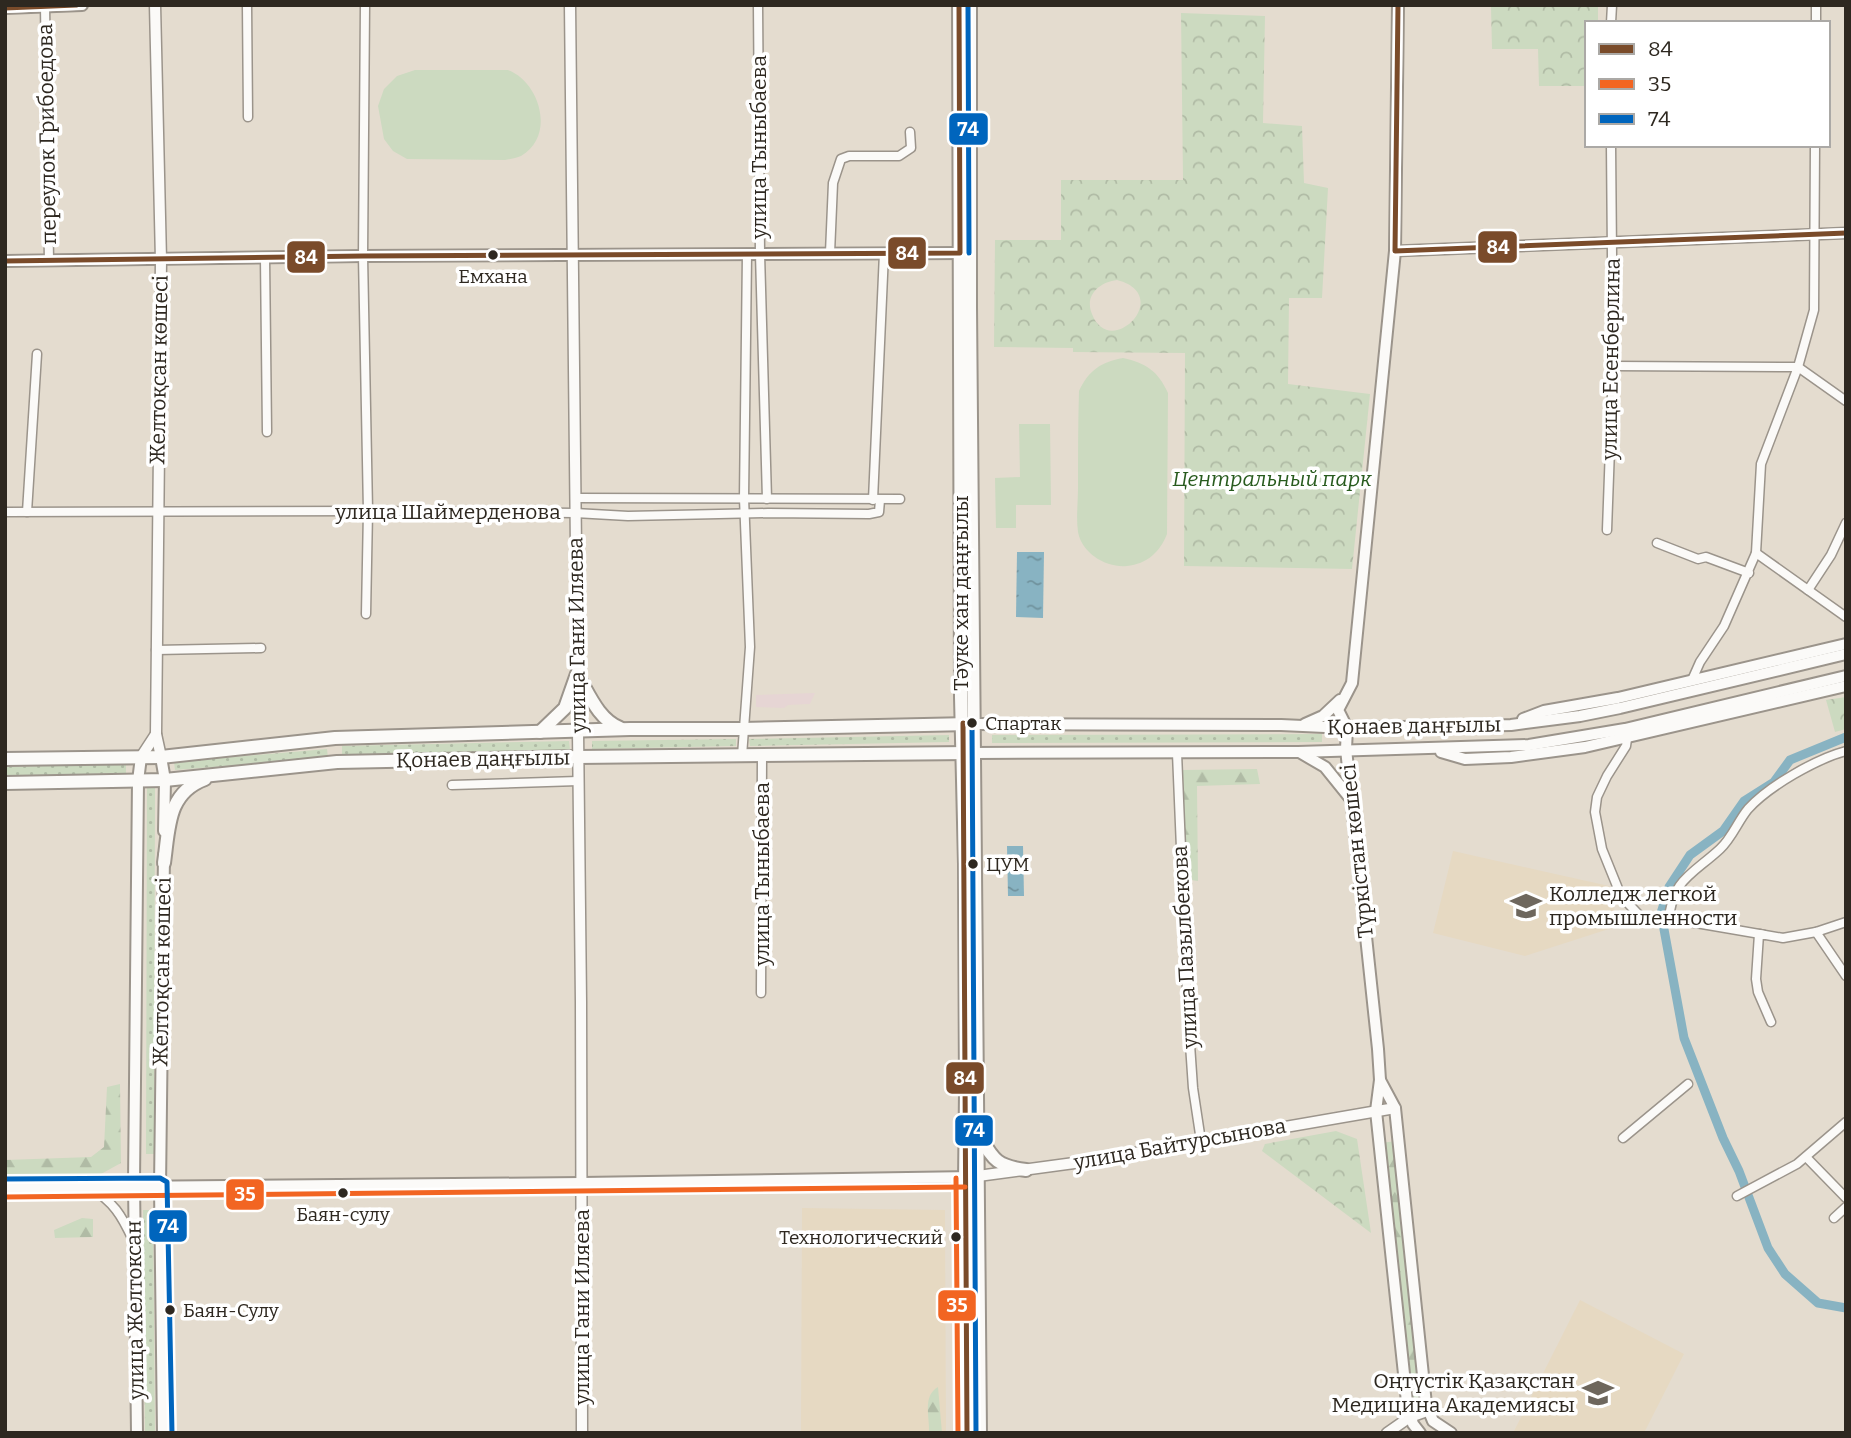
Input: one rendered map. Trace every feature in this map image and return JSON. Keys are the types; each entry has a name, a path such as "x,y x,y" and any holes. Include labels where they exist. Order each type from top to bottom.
{"main road":[{"path":"5,8 82,5"},
{"name":"Тәуке хан даңғылы","path":"959,5 965,253 968,724 966,1042 980,1433"},
{"name":"Тәуке хан даңғылы","path":"968,724 961,697 970,5"},
{"name":"Түркістан көшесі","path":"1398,5 1395,251 1352,683 1338,710 1347,728 1346,749 1380,1080 1376,1111 1410,1417"},
{"path":"5,261 965,253"},
{"path":"1511,725 1544,711 1618,698 1790,655 1846,644"},
{"name":"Қонаев даңғылы","path":"968,724 1347,728 1511,725 1620,708 1846,654"},
{"path":"1790,655 1813,661"},
{"path":"577,674 603,717 611,724 624,729"},
{"path":"540,732 565,708 577,674"},
{"name":"Қонаев даңғылы","path":"5,783 164,780 337,762 742,755 1298,752 1528,744 1625,729 1846,676"},
{"path":"1300,726 1323,716 1336,705 1352,683"},
{"path":"1428,748 1465,759 1543,754 1627,739 1846,686"},
{"path":"934,723 953,715 959,708 961,697"},
{"path":"934,723 968,724"},
{"name":"Қонаев даңғылы","path":"5,759 161,757 335,738 934,723"},
{"path":"335,738 337,762"},
{"path":"1528,744 1543,754"},
{"path":"1298,752 1325,766 1351,798"},
{"name":"Тәуке хан даңғылы","path":"967,1433 971,1177 977,1132 968,753"},
{"name":"Желтоқсан көшесі","path":"134,1187 138,781 141,757"},
{"name":"Желтоқсан көшесі","path":"160,1187 164,863 164,780 161,757"},
{"path":"164,863 170,821 176,802 196,782 216,775"},
{"name":"Түркістан көшесі","path":"1380,1080 1395,1108 1421,1357 1430,1416"},
{"path":"977,1132 994,1158 1005,1167 1026,1170"},
{"path":"5,1188 582,1184 971,1177"},
{"name":"улица Желтоксан","path":"134,1187 137,1433"},
{"name":"улица Желтоксан","path":"160,1187 163,1433"},
{"path":"1430,1416 1451,1433"},
{"path":"1410,1417 1418,1432"}],"street":[{"name":"Желтоқсан көшесі","path":"155,5 161,260 156,734"},
{"path":"247,5 248,117"},
{"path":"365,5 363,256 368,511 366,614"},
{"name":"улица Гани Иляева","path":"570,5 582,1433"},
{"name":"улица Тыныбаева","path":"758,5 760,254 767,499"},
{"name":"переулок Грибоедова","path":"44,6 49,261"},
{"path":"830,253 833,183 842,159 849,156 899,156 911,148 910,132"},
{"name":"улица Есенберлина","path":"1607,530 1613,366 1611,147"},
{"path":"1692,680 1700,662 1724,626 1756,553 1761,464 1798,367 1814,310 1815,147"},
{"path":"1395,251 1846,233"},
{"path":"877,500 884,253"},
{"name":"улица Тыныбаева","path":"742,755 750,647 744,498 747,254"},
{"path":"265,258 267,432"},
{"path":"27,512 37,354"},
{"path":"1613,366 1798,367 1846,401"},
{"name":"улица Шаймерденова","path":"575,498 900,499"},
{"name":"улица Шаймерденова","path":"5,512 368,511 628,516 874,514 879,512 877,500"},
{"path":"1808,590 1831,555 1846,523"},
{"path":"1657,543 1698,559 1706,557 1749,573"},
{"path":"1756,553 1846,617"},
{"path":"156,650 261,648"},
{"path":"156,734 161,757"},
{"path":"141,757 156,734"},
{"path":"1627,739 1626,746 1597,797 1595,813 1602,849 1621,897 1642,918 1783,938 1816,933 1846,922"},
{"path":"1669,921 1674,890 1691,871 1722,848 1749,808 1784,781 1822,758 1846,751"},
{"name":"улица Пазылбекова","path":"1177,753 1188,1015 1193,1088 1201,1141"},
{"name":"улица Тыныбаева","path":"761,993 762,755"},
{"path":"452,785 578,781"},
{"path":"1816,933 1846,976"},
{"path":"1764,935 1759,934 1756,979 1758,992 1771,1022"},
{"path":"1623,1138 1688,1084"},
{"name":"улица Байтурсынова","path":"971,1177 1395,1108"},
{"path":"1737,1196 1797,1164 1846,1122"},
{"path":"1806,1157 1846,1198"},
{"path":"90,1187 119,1210 135,1243"},
{"path":"1834,1218 1846,1207"},
{"path":"1388,1433 1410,1417 1430,1416"},
{"path":"1418,1432 1430,1416"}],"shaded area":[{"path":"815,693 810,704 788,705 784,708 756,707 756,695"},
{"name":"Колледж легкой промышленности","path":"1453,851 1609,886 1618,926 1525,956 1433,933"},
{"path":"802,1208 945,1210 946,1433 801,1433"},
{"name":"Оңтүстік Қазақстан Медицина Академиясы","path":"1580,1300 1684,1354 1644,1433 1513,1433"}],"green space":[{"path":"1598,5 1598,21 1585,21 1585,86 1539,86 1538,49 1492,49 1491,7"},
{"name":"Центральный парк","path":"1181,13 1265,16 1263,123 1302,126 1304,183 1328,188 1322,298 1289,298 1288,384 1370,394 1352,569 1184,566 1185,353 1073,352 1073,348 994,347 995,240 1061,240 1061,180 1183,180","holes":["1117,280 1133,288 1140,298 1139,310 1133,320 1123,328 1112,331 1101,327 1090,307 1095,291 1105,283"]},
{"path":"415,70 508,70 519,76 535,97 540,110 541,123 532,147 521,156 505,160 407,159 393,151 384,139 378,106 384,89 397,76"},
{"path":"1123,358 1150,369 1168,393 1167,534 1157,552 1147,560 1134,565 1119,566 1097,558 1080,540 1077,516 1078,415 1079,391 1087,378 1102,365"},
{"path":"1019,424 1050,424 1051,505 1016,505 1016,528 996,528 995,478 1020,477"},
{"path":"1846,697 1846,729 1835,732 1826,700"},
{"path":"1322,734 1322,742 992,743 992,735"},
{"path":"949,735 949,742 750,746 749,739"},
{"path":"736,739 736,746 592,749 592,741"},
{"path":"569,741 570,750 342,755 342,746"},
{"path":"327,749 328,758 175,770 174,762"},
{"path":"126,764 126,773 5,776 5,767"},
{"path":"1257,769 1260,784 1197,786 1198,881 1184,879 1182,770"},
{"path":"147,788 155,788 154,1154 146,1154"},
{"path":"120,1084 121,1163 101,1174 5,1175 5,1160 91,1157 104,1147 107,1087"},
{"path":"1336,1131 1357,1139 1371,1233 1262,1151 1265,1144"},
{"path":"1397,1141 1424,1398 1411,1400 1380,1143"},
{"path":"143,1210 153,1210 155,1433 145,1433"},
{"path":"82,1218 93,1219 93,1237 55,1238 54,1230"},
{"path":"938,1387 942,1433 929,1433 928,1401"}],"water":[{"path":"1017,552 1044,552 1043,618 1016,617"},
{"path":"1007,846 1023,846 1024,896 1008,896"}],"waterway":[{"path":"1846,737 1790,760 1774,782 1744,801 1723,831 1690,855 1669,887 1661,913 1684,1038 1768,1248 1785,1274 1818,1303 1846,1308"}],"transit line":[{"name":"84","path":"5,8 76,5"},
{"name":"84","path":"5,261 960,253 959,5"},
{"name":"74","path":"968,5 969,253"},
{"name":"84","path":"1398,5 1395,251 1846,233"},
{"name":"84","path":"963,723 967,1433"},
{"name":"74","path":"972,723 976,1433"},
{"name":"74","path":"5,1179 160,1178 167,1182 172,1433"},
{"name":"35","path":"956,1178 958,1433"},
{"name":"35","path":"5,1197 965,1187"}],"place":[{"name":"Емхана","path":"493,255"},
{"name":"Спартак","path":"972,723"},
{"name":"ЦУМ","path":"973,864"},
{"name":"Колледж легкой промышленности","path":"1526,906"},
{"name":"Баян-сулу","path":"343,1193"},
{"name":"Технологический","path":"956,1237"},
{"name":"Баян-Сулу","path":"170,1310"},
{"name":"Оңтүстік Қазақстан Медицина Академиясы","path":"1598,1393"}]}
